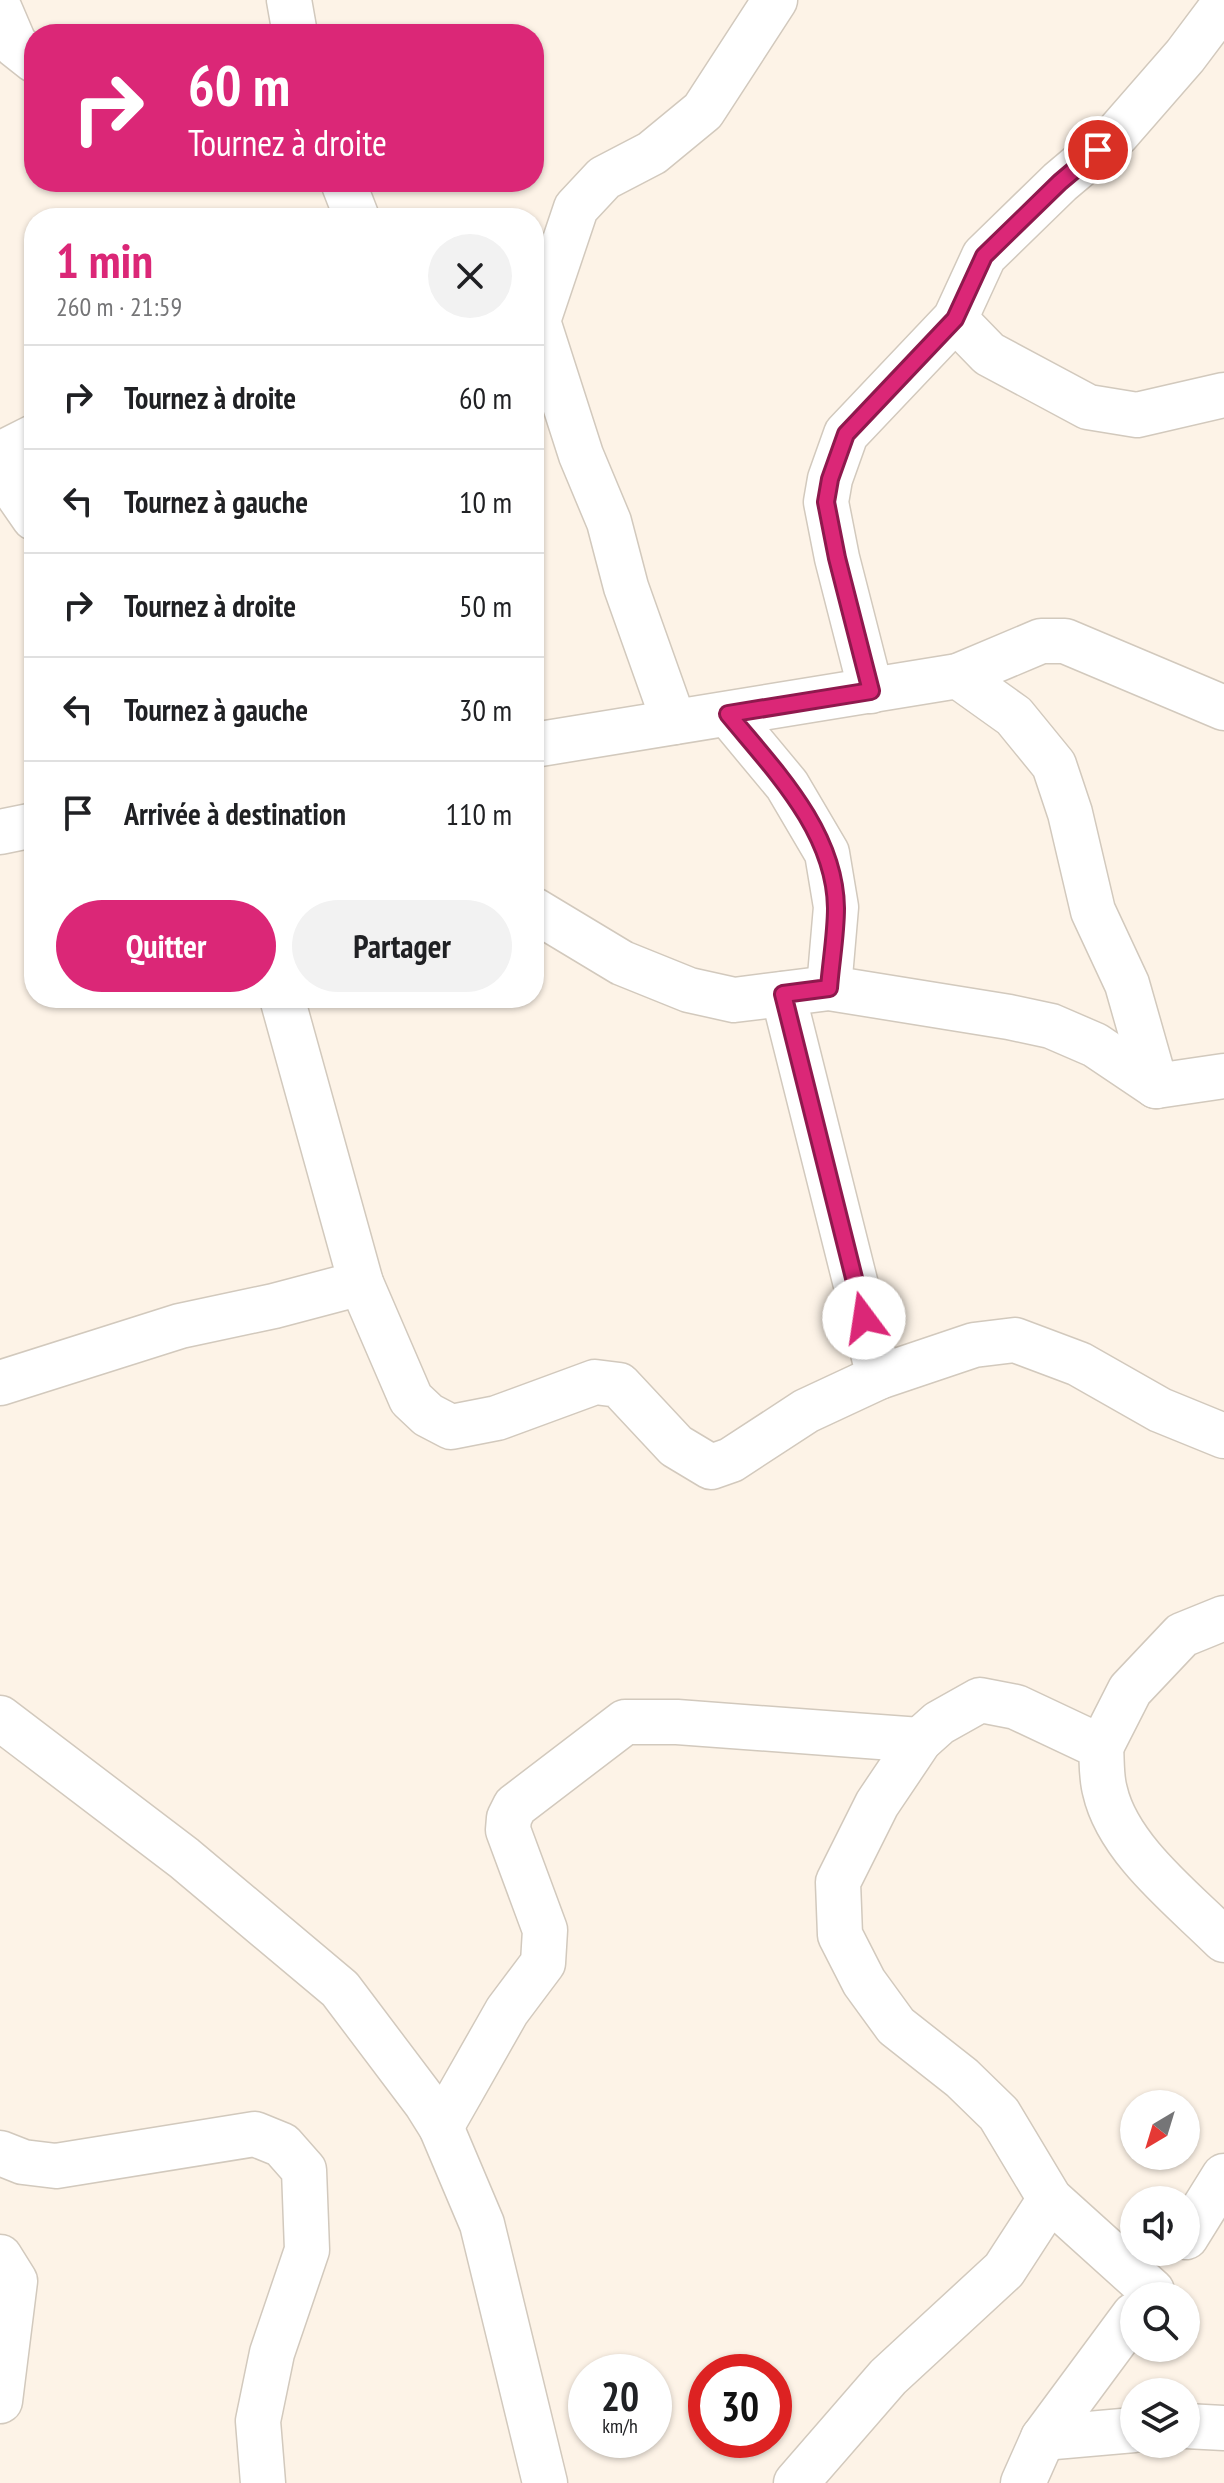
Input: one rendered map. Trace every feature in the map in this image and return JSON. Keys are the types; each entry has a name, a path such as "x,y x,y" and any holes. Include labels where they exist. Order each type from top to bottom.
{"street":[{"path":"289,0 293,24"},
{"path":"544,298 576,208 604,178 652,153 703,111 775,0"},
{"path":"871,691 826,502 830,479 846,434 955,319 984,256 1060,182 1117,134 1185,56 1224,4"},
{"path":"0,10 15,45 24,52"},
{"path":"955,319 989,354 1088,407 1137,415 1224,395"},
{"path":"544,345 581,455 609,522 626,587 674,722"},
{"path":"0,454 24,442"},
{"path":"0,469 24,504"},
{"path":"544,743 958,676 1041,641 1065,641 1224,708"},
{"path":"958,676 1014,716 1054,765 1070,813 1093,911 1127,984 1156,1086"},
{"path":"728,714 787,785 827,853 836,907 829,988"},
{"path":"0,832 24,827"},
{"path":"544,916 622,963 689,990 734,1000 829,988 1051,1026 1095,1045 1156,1086 1224,1076"},
{"path":"783,994 879,1377"},
{"path":"285,1008 361,1283 411,1399 428,1415 451,1427 497,1418 595,1382 619,1385 676,1446 711,1467 731,1460 806,1411 879,1377 974,1345 1015,1340 1079,1364 1160,1410 1224,1436"},
{"path":"0,1383 180,1326 361,1283"},
{"path":"1224,1618 1182,1635 1130,1690 1101,1747 1105,1791 1118,1826 1152,1870 1224,1940"},
{"path":"1101,1747 1016,1707 980,1700 955,1712 920,1740 877,1804 838,1882 840,1935 864,1982 896,2026 962,2078 999,2114 1050,2199 1127,2282"},
{"path":"0,1718 184,1858 340,1989 426,2103 441,2127 482,2224 545,2483"},
{"path":"441,2127 507,2011 543,1963 545,1930 508,1830 515,1806 539,1786 625,1722 677,1722 920,1740"},
{"path":"0,2153 23,2162 56,2166 255,2134 282,2145 304,2170 307,2250 272,2353 258,2421 263,2483"},
{"path":"1200,2215 1224,2176"},
{"path":"796,2483 888,2377 1004,2270 1050,2199"},
{"path":"0,2257 15,2281 0,2401"},
{"path":"1023,2483 1043,2438 1120,2335"},
{"path":"1200,2427 1224,2428"},
{"path":"1043,2438 1120,2431"}],"route":[{"path":"864,1318 783,994 829,988 836,907 827,853 787,785 728,714 871,691 826,502 830,479 846,434 955,319 984,256 1060,182 1098,150"}]}
